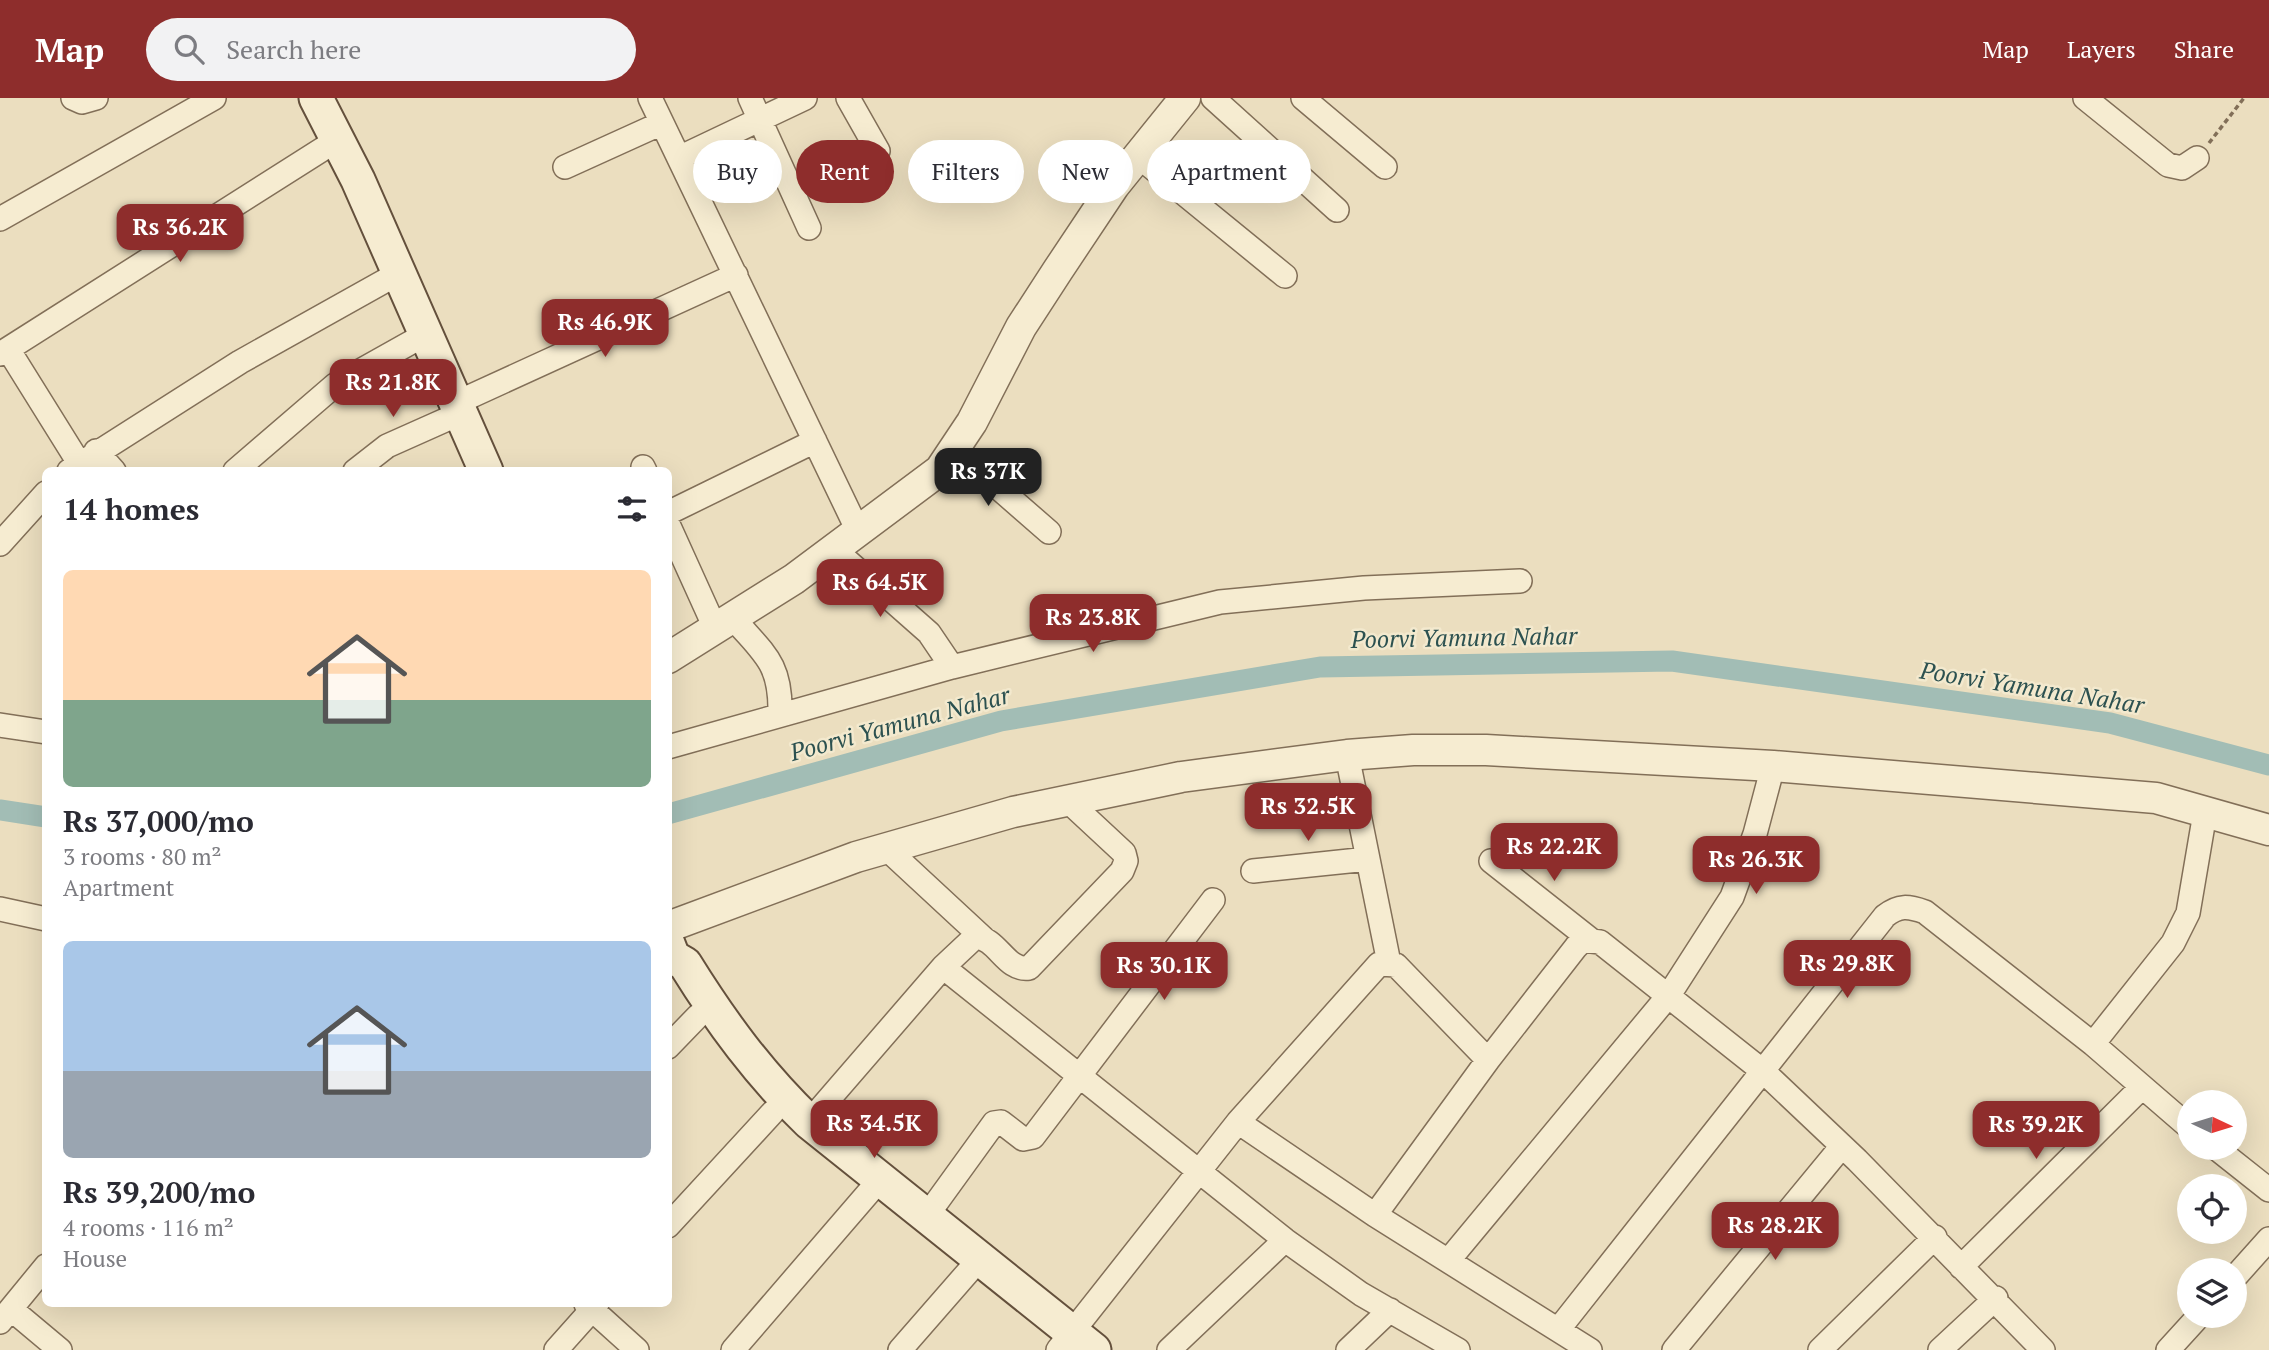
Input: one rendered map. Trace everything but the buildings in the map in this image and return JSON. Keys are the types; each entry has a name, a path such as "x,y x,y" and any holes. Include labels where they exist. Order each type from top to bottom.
{"main road":[{"path":"316,98 399,273 484,467"},
{"path":"672,946 730,1034 768,1083 809,1122 926,1217 1071,1345"},
{"path":"672,961 673,970 698,1016 745,1082 774,1112 969,1271 1071,1345"}],"street":[{"path":"73,98 82,102 96,98"},
{"path":"2,214 214,98"},
{"path":"650,98 859,533"},
{"path":"750,98 809,229"},
{"path":"679,158 805,98"},
{"path":"848,98 872,140"},
{"path":"672,656 725,624 859,533 920,487 955,450 1021,327 1114,186 1185,98"},
{"path":"1213,98 1337,210"},
{"path":"1303,98 1385,167"},
{"path":"2085,98 2168,164 2182,169 2197,158"},
{"path":"565,167 662,123"},
{"path":"101,467 81,461 4,351 337,140"},
{"path":"1138,156 1285,276"},
{"path":"81,461 252,356 399,273"},
{"path":"360,467 387,446 458,408 736,275"},
{"path":"240,467 335,385 426,334"},
{"path":"672,511 815,442"},
{"path":"955,450 1049,532"},
{"path":"0,544 42,497"},
{"path":"672,531 725,624 775,669 780,681 780,713"},
{"path":"835,550 929,634 953,667"},
{"path":"672,746 780,713 953,667 1220,602 1364,588 1520,581"},
{"path":"0,725 42,731"},
{"path":"672,942 887,849 1013,812 1181,777 1347,755 1413,750 1486,750 1773,766 2156,799 2269,830"},
{"path":"1347,755 1389,962 1401,970 1488,1060"},
{"path":"1448,1261 1669,995 1732,897 1755,834 1773,766"},
{"path":"887,849 1014,966 1029,968 1122,871 1126,861 1124,853 1068,800"},
{"path":"2093,1044 2173,943 2188,913 2205,813"},
{"path":"1253,871 1368,859"},
{"path":"1491,861 1591,940"},
{"path":"926,1217 994,1123 1001,1122 1023,1139 1033,1138 1213,900"},
{"path":"1558,1330 1885,916 1897,907 1925,912 2093,1044 2177,1117"},
{"path":"0,910 42,918"},
{"path":"809,1122 943,967 969,940 983,938"},
{"path":"1375,1215 1488,1060 1576,947 1583,940 1591,940 1600,942 1764,1072 1935,1237 2043,1350"},
{"path":"1071,1345 1197,1171 1371,970 1389,962"},
{"path":"943,967 1286,1240 1332,1274 1458,1350"},
{"path":"672,1043 698,1016"},
{"path":"1961,1267 2142,1087"},
{"path":"672,1222 774,1112"},
{"path":"1238,1122 1375,1215 1590,1350"},
{"path":"1674,1350 1842,1146"},
{"path":"2231,1160 2269,1190"},
{"path":"733,1350 870,1191"},
{"path":"1820,1350 1935,1237"},
{"path":"2247,1264 2269,1239"},
{"path":"1169,1350 1286,1240"},
{"path":"42,1271 5,1315 60,1350"},
{"path":"900,1350 969,1271"},
{"path":"1940,1350 1996,1298"},
{"path":"556,1350 591,1307"},
{"path":"593,1307 636,1350"},
{"path":"1348,1350 1390,1310"},
{"path":"2168,1350 2188,1328"}],"path":[{"path":"2197,158 2244,98"}],"waterway":[{"name":"Poorvi Yamuna Nahar","path":"672,813 1001,721 1320,667 1672,661 2110,723 2269,765"},
{"name":"Poorvi Yamuna Nahar","path":"0,810 42,816"}]}
